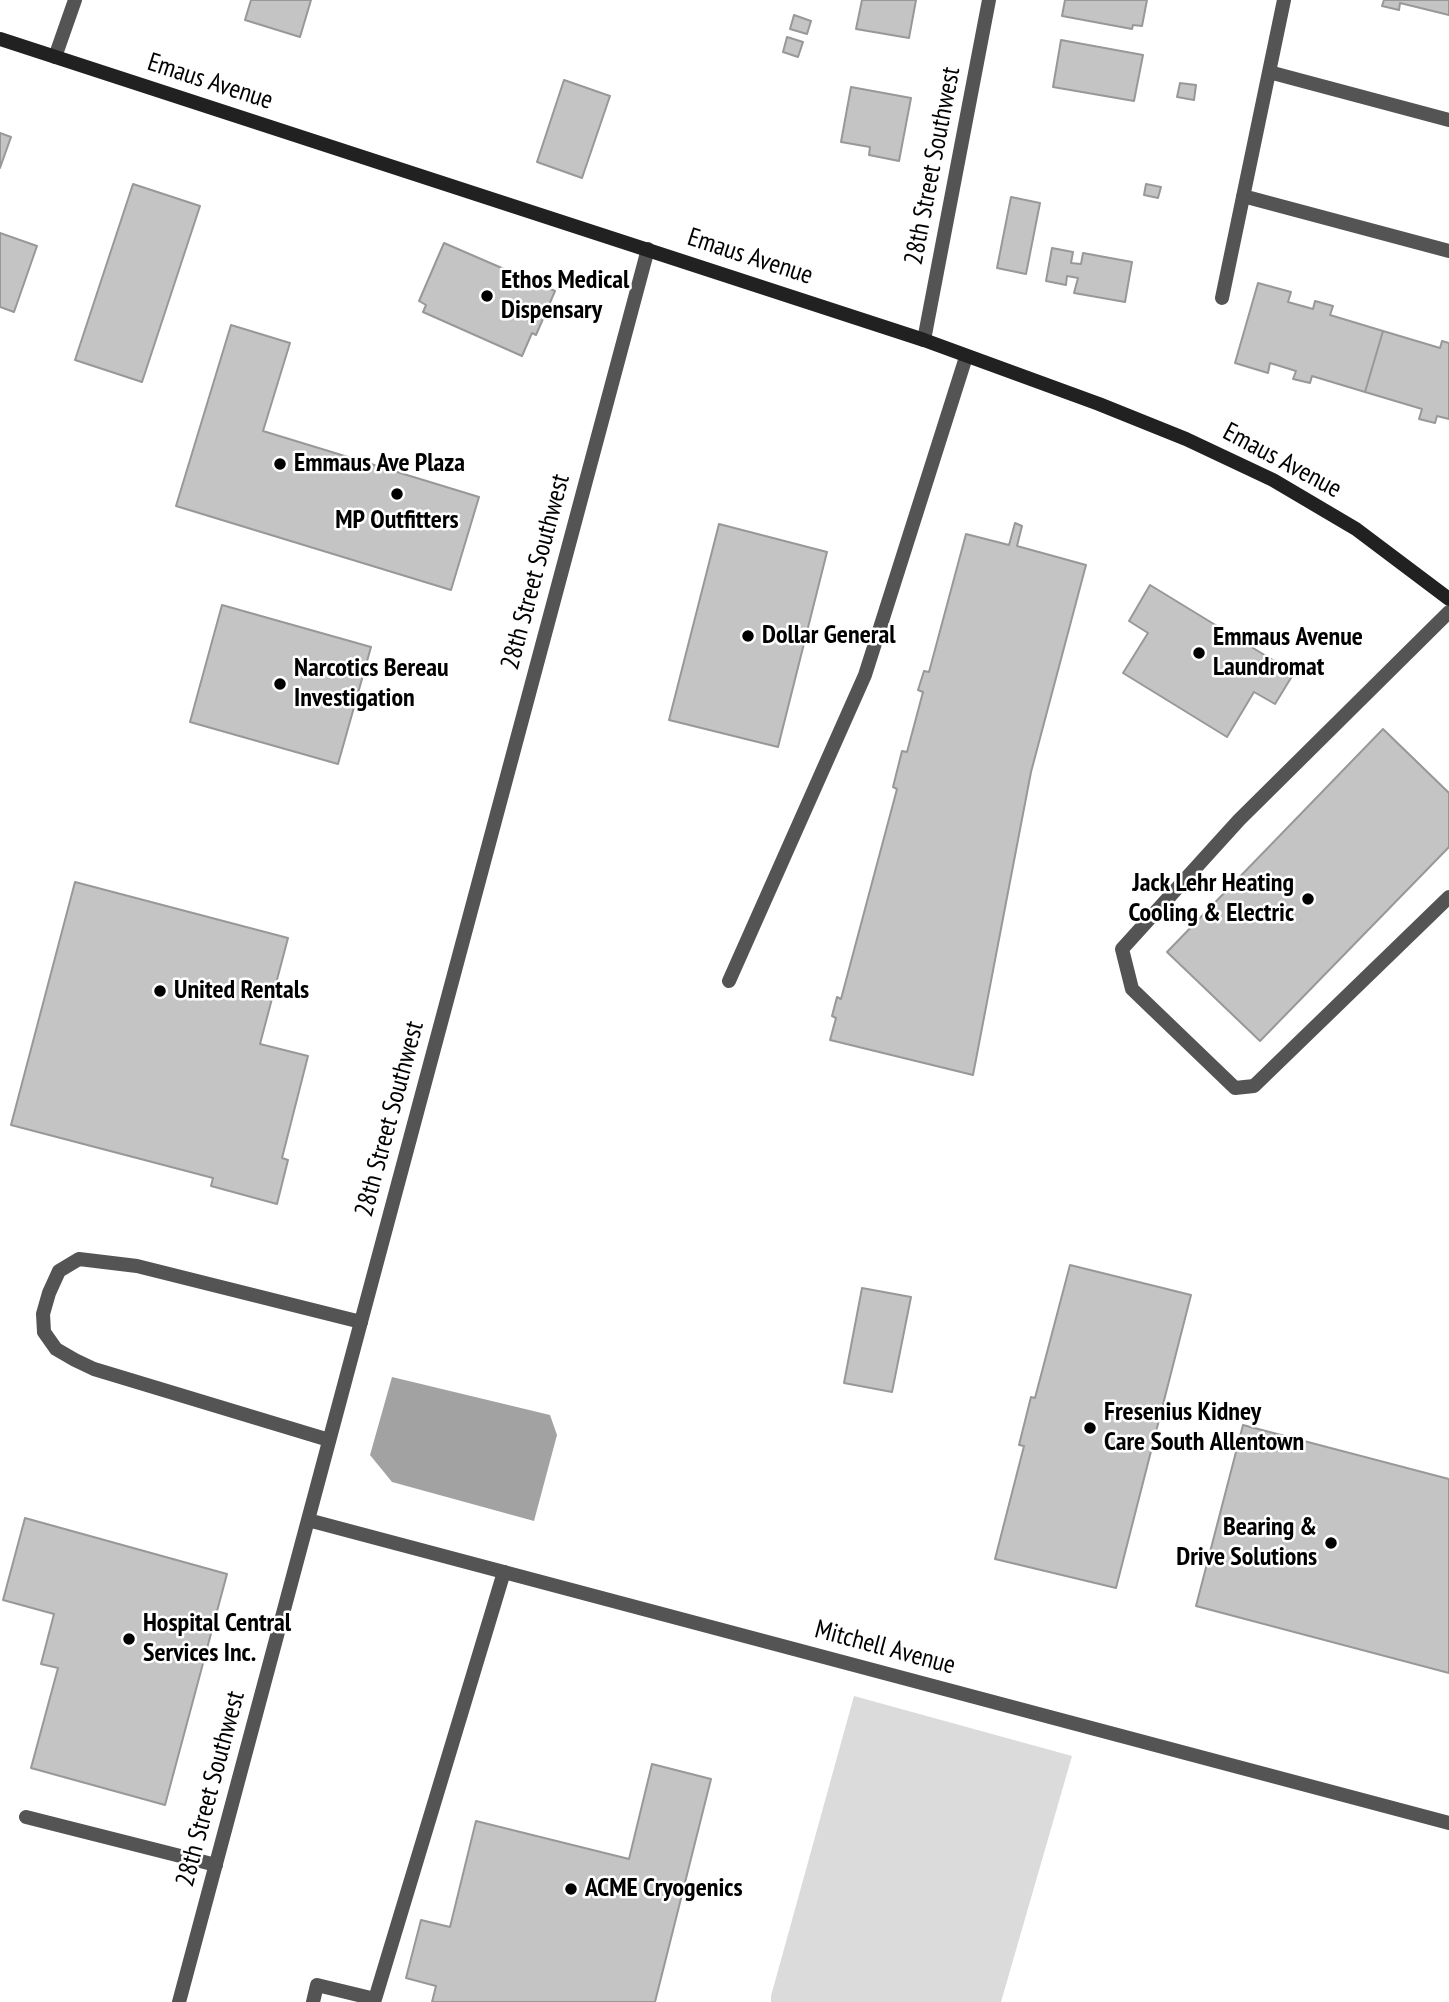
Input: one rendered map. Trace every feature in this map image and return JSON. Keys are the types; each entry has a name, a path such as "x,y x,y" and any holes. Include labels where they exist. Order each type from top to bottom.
{"main road":[{"name":"Emaus Avenue","path":"0,39 924,340 1124,414 1186,439 1273,480 1356,529 1449,599"}],"street":[{"path":"55,57 75,0"},
{"name":"28th Street Southwest","path":"924,340 989,0"},
{"path":"1222,298 1284,0"},
{"path":"1269,72 1449,120"},
{"path":"1243,196 1449,251"},
{"name":"28th Street Southwest","path":"179,2002 648,249"},
{"path":"729,981 865,675 966,357"},
{"path":"1449,612 1238,820 1122,950 1132,989 1235,1088 1254,1086 1449,897"},
{"path":"330,1440 94,1369 56,1349 44,1332 43,1314 59,1271 79,1259 109,1261 150,1269 361,1322"},
{"name":"Mitchell Avenue","path":"308,1520 1449,1824"},
{"path":"313,2002 317,1985 375,1999 504,1572"},
{"path":"26,1817 216,1865"}],"shaded area":[{"path":"392,1377 550,1415 557,1435 534,1521 392,1482 370,1455"},
{"path":"854,1696 1072,1756 1001,2002 771,2002"}],"building":[{"path":"251,0 311,0 300,37 245,20"},
{"path":"862,0 916,0 909,38 856,29"},
{"path":"1065,0 1147,0 1142,26 1133,25 1132,29 1062,16"},
{"path":"1384,0 1449,0 1449,15 1400,3 1399,10 1382,6"},
{"path":"794,15 811,21 807,34 790,29"},
{"path":"787,37 803,42 798,57 783,52"},
{"path":"1061,40 1143,55 1134,101 1053,87"},
{"path":"564,80 610,96 582,178 537,162"},
{"path":"1180,83 1196,85 1194,100 1177,97"},
{"path":"851,87 911,98 899,161 869,155 870,147 841,142"},
{"path":"0,133 11,137 0,168"},
{"path":"133,184 200,206 142,382 75,360"},
{"path":"1146,184 1161,187 1158,198 1144,195"},
{"path":"1011,197 1040,203 1026,274 997,268"},
{"path":"0,233 37,246 14,312 0,307"},
{"name":"Ethos Medical Dispensary","path":"444,243 555,291 536,335 532,333 522,356 423,312 426,305 419,301"},
{"path":"1052,248 1073,252 1071,263 1081,264 1083,253 1132,262 1125,302 1074,293 1078,278 1067,276 1066,285 1046,281"},
{"path":"1258,283 1291,292 1288,302 1313,309 1315,301 1333,306 1330,315 1383,331 1365,392 1312,376 1310,383 1293,379 1296,371 1270,363 1268,373 1235,363"},
{"name":"Emmaus Ave Plaza","path":"231,325 290,343 263,431 479,497 451,590 176,506"},
{"path":"1383,331 1440,348 1442,341 1449,343 1449,419 1437,416 1435,423 1419,419 1422,409 1365,392"},
{"path":"1015,523 1022,526 1017,546 1086,565 1031,772 973,1075 830,1040 836,1018 832,1016 837,997 841,999 897,789 893,787 902,751 907,752 923,692 918,690 924,671 929,672 966,534 1009,545"},
{"name":"Dollar General","path":"719,524 827,552 778,747 669,720"},
{"name":"Emmaus Avenue Laundromat","path":"1150,585 1294,673 1275,704 1254,692 1227,737 1123,673 1148,633 1129,621"},
{"name":"Narcotics Bereau Investigation","path":"222,605 371,647 338,764 190,722"},
{"name":"Jack Lehr Heating Cooling & Electric","path":"1383,729 1449,793 1449,847 1260,1041 1167,952"},
{"name":"United Rentals","path":"75,882 288,938 260,1044 308,1056 282,1158 288,1160 277,1204 211,1186 213,1178 11,1125"},
{"name":"Fresenius Kidney Care South Allentown","path":"1070,1265 1191,1295 1116,1588 995,1559 1024,1446 1019,1445 1031,1397 1035,1398"},
{"path":"862,1288 911,1297 892,1392 844,1383"},
{"name":"Bearing & Drive Solutions","path":"1243,1425 1449,1479 1449,1673 1196,1606"},
{"name":"Hospital Central Services Inc.","path":"25,1518 227,1574 165,1805 31,1768 58,1668 41,1664 54,1614 3,1600"},
{"name":"ACME Cryogenics","path":"652,1764 711,1779 655,2002 432,2002 436,1986 406,1978 421,1920 450,1927 476,1821 629,1859"}],"place":[{"name":"Ethos Medical Dispensary","path":"487,296"},
{"name":"Emmaus Ave Plaza","path":"280,464"},
{"name":"MP Outfitters","path":"397,494"},
{"name":"Dollar General","path":"748,636"},
{"name":"Emmaus Avenue Laundromat","path":"1199,653"},
{"name":"Narcotics Bereau Investigation","path":"280,684"},
{"name":"Jack Lehr Heating Cooling & Electric","path":"1308,899"},
{"name":"United Rentals","path":"160,991"},
{"name":"Fresenius Kidney Care South Allentown","path":"1090,1428"},
{"name":"Bearing & Drive Solutions","path":"1331,1543"},
{"name":"Hospital Central Services Inc.","path":"129,1639"},
{"name":"ACME Cryogenics","path":"571,1889"}]}
